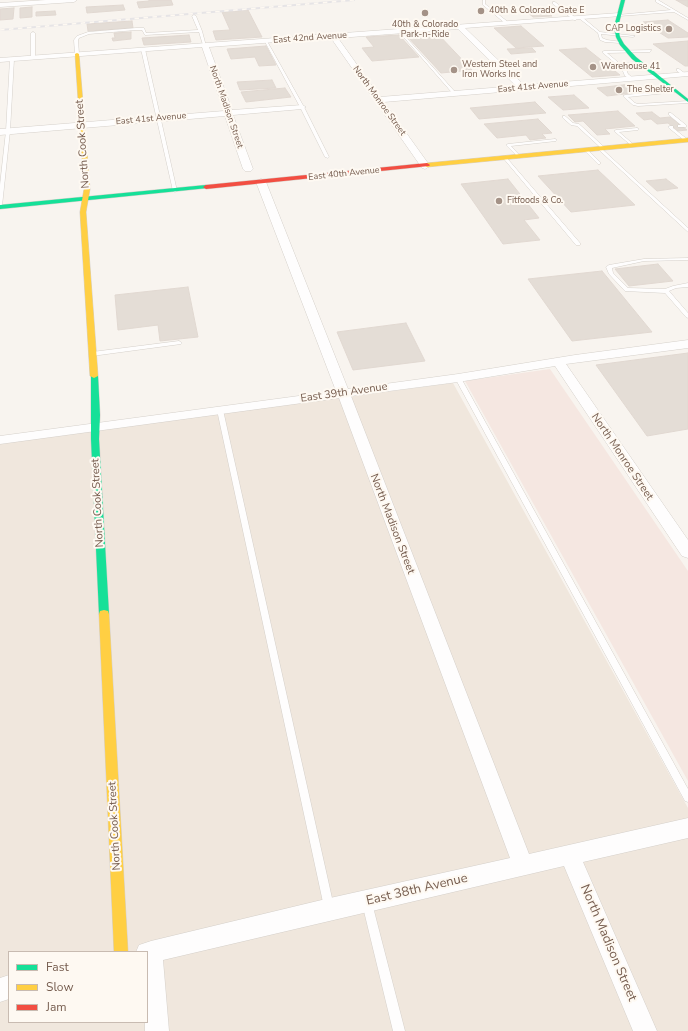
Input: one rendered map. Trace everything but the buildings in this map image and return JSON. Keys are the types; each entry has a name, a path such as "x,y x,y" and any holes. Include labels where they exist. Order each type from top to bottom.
{"street":[{"path":"0,5 14,2 74,0"},
{"path":"623,0 617,24 619,39 626,51 688,101"},
{"name":"East 42nd Avenue","path":"0,60 333,36 396,29 619,15"},
{"path":"458,25 522,88"},
{"name":"North Monroe Street","path":"333,36 425,166"},
{"name":"North Madison Street","path":"204,45 248,169"},
{"name":"North Cook Street","path":"77,54 87,189 83,212 92,354 121,951"},
{"name":"East 41st Avenue","path":"378,100 657,77 684,73"},
{"name":"East 41st Avenue","path":"4,132 302,107"},
{"name":"East 40th Avenue","path":"0,206 85,200 687,140"},
{"name":"North Madison Street","path":"261,182 523,866"},
{"name":"East 39th Avenue","path":"0,440 458,378 558,362 688,344"},
{"name":"North Monroe Street","path":"558,362 688,552"},
{"name":"East 38th Avenue","path":"149,953 330,909 688,828"},
{"name":"North Madison Street","path":"570,855 645,1031"},
{"path":"149,953 157,1031"}],"lane":[{"path":"484,0 484,4 507,23"},
{"path":"657,1 688,19"},
{"path":"554,3 599,33 619,39"},
{"path":"619,15 674,11"},
{"path":"194,16 204,45"},
{"path":"77,54 76,40 78,37 89,33 136,29 143,29 145,34 200,30"},
{"path":"396,29 455,94"},
{"path":"33,33 33,57"},
{"path":"599,33 601,39 603,40 633,36"},
{"path":"266,41 327,157"},
{"path":"143,49 175,191"},
{"path":"632,79 626,75 624,69 604,52 650,51"},
{"path":"0,206 4,132 12,59"},
{"path":"618,64 640,63"},
{"path":"675,91 625,96 634,104 638,105 688,101"},
{"path":"670,114 685,126 680,126"},
{"path":"564,117 572,124 578,125 688,231"},
{"path":"672,127 670,127 687,140"},
{"path":"632,145 616,131 637,129"},
{"path":"519,157 508,145 555,140"},
{"path":"586,150 599,163"},
{"path":"505,158 578,244"},
{"path":"688,259 644,260 609,267 611,273 627,290 666,292 675,287 688,285"},
{"path":"666,292 688,316"},
{"path":"92,354 179,342"},
{"path":"458,378 688,798"},
{"path":"220,410 330,909"},
{"path":"366,902 399,1031"}],"shaded area":[{"path":"550,369 688,571 688,781 465,381"},
{"path":"453,383 688,808 688,1031 0,1031 0,443"}],"railway":[{"path":"0,30 354,0"}],"traffic: fast":[{"path":"623,0 616,27 618,37 622,45 634,58 688,101"},
{"path":"0,207 206,187"},
{"path":"94,376 96,415 95,439 104,614"}],"traffic: slow":[{"path":"77,54 87,189 83,212 94,376"},
{"path":"427,165 688,140"},
{"path":"104,614 121,951"}],"traffic: jam":[{"path":"206,187 427,165"}],"place":[{"name":"40th & Colorado Gate E","path":"481,11"},
{"name":"40th & Colorado Park-n-Ride","path":"425,13"},
{"name":"CAP Logistics","path":"669,29"},
{"name":"Warehouse 41","path":"593,67"},
{"name":"Western Steel and Iron Works Inc","path":"454,70"},
{"name":"The Shelter","path":"619,90"},
{"name":"Fitfoods & Co.","path":"499,201"}]}
